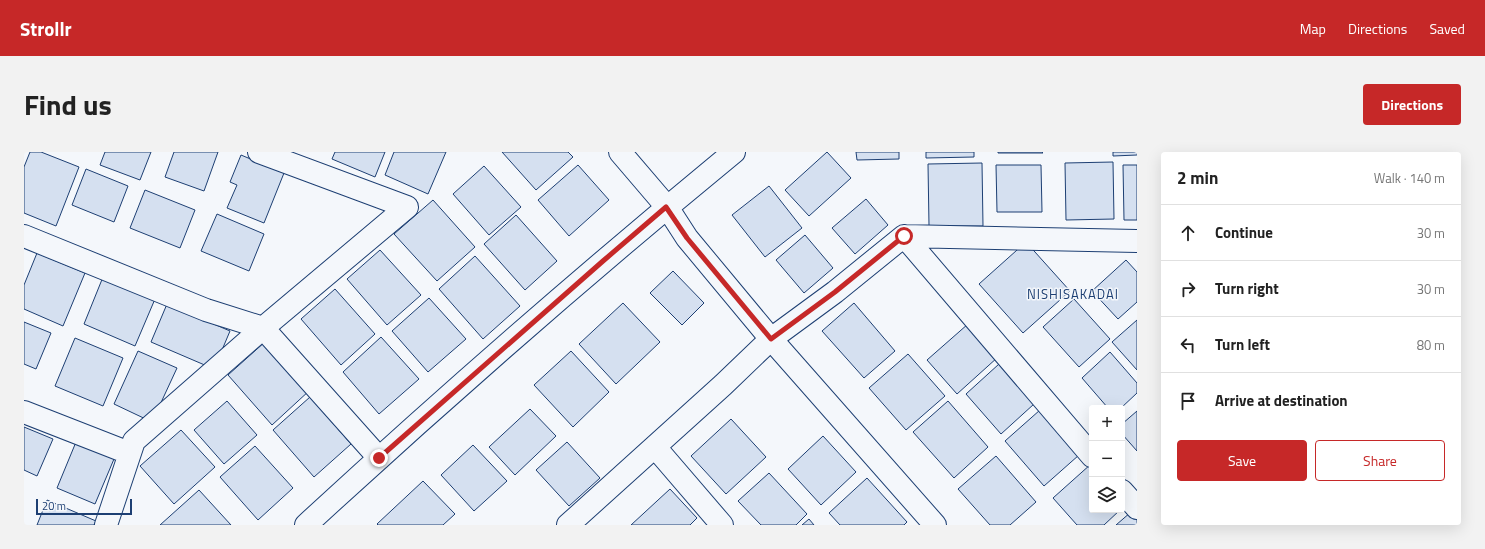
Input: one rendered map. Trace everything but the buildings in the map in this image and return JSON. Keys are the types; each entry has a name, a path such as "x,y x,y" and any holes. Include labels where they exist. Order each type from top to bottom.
{"street":[{"path":"106,525 134,441 263,328 408,207 259,152"},
{"path":"620,152 666,207 687,238 771,339 935,525"},
{"path":"306,525 379,458 603,261 666,207 734,152"},
{"path":"24,236 206,310 263,328 379,458"},
{"path":"904,236 1089,452"},
{"path":"568,525 723,385 771,339 835,292 904,236 1137,241"},
{"path":"24,412 129,453"},
{"path":"655,447 722,525"},
{"path":"1125,494 1137,508"}],"district":[{"name":"NISHISAKADAI","path":"1073,294"}],"route":[{"path":"379,458 666,207 687,238 771,339 835,292 904,236"}]}
